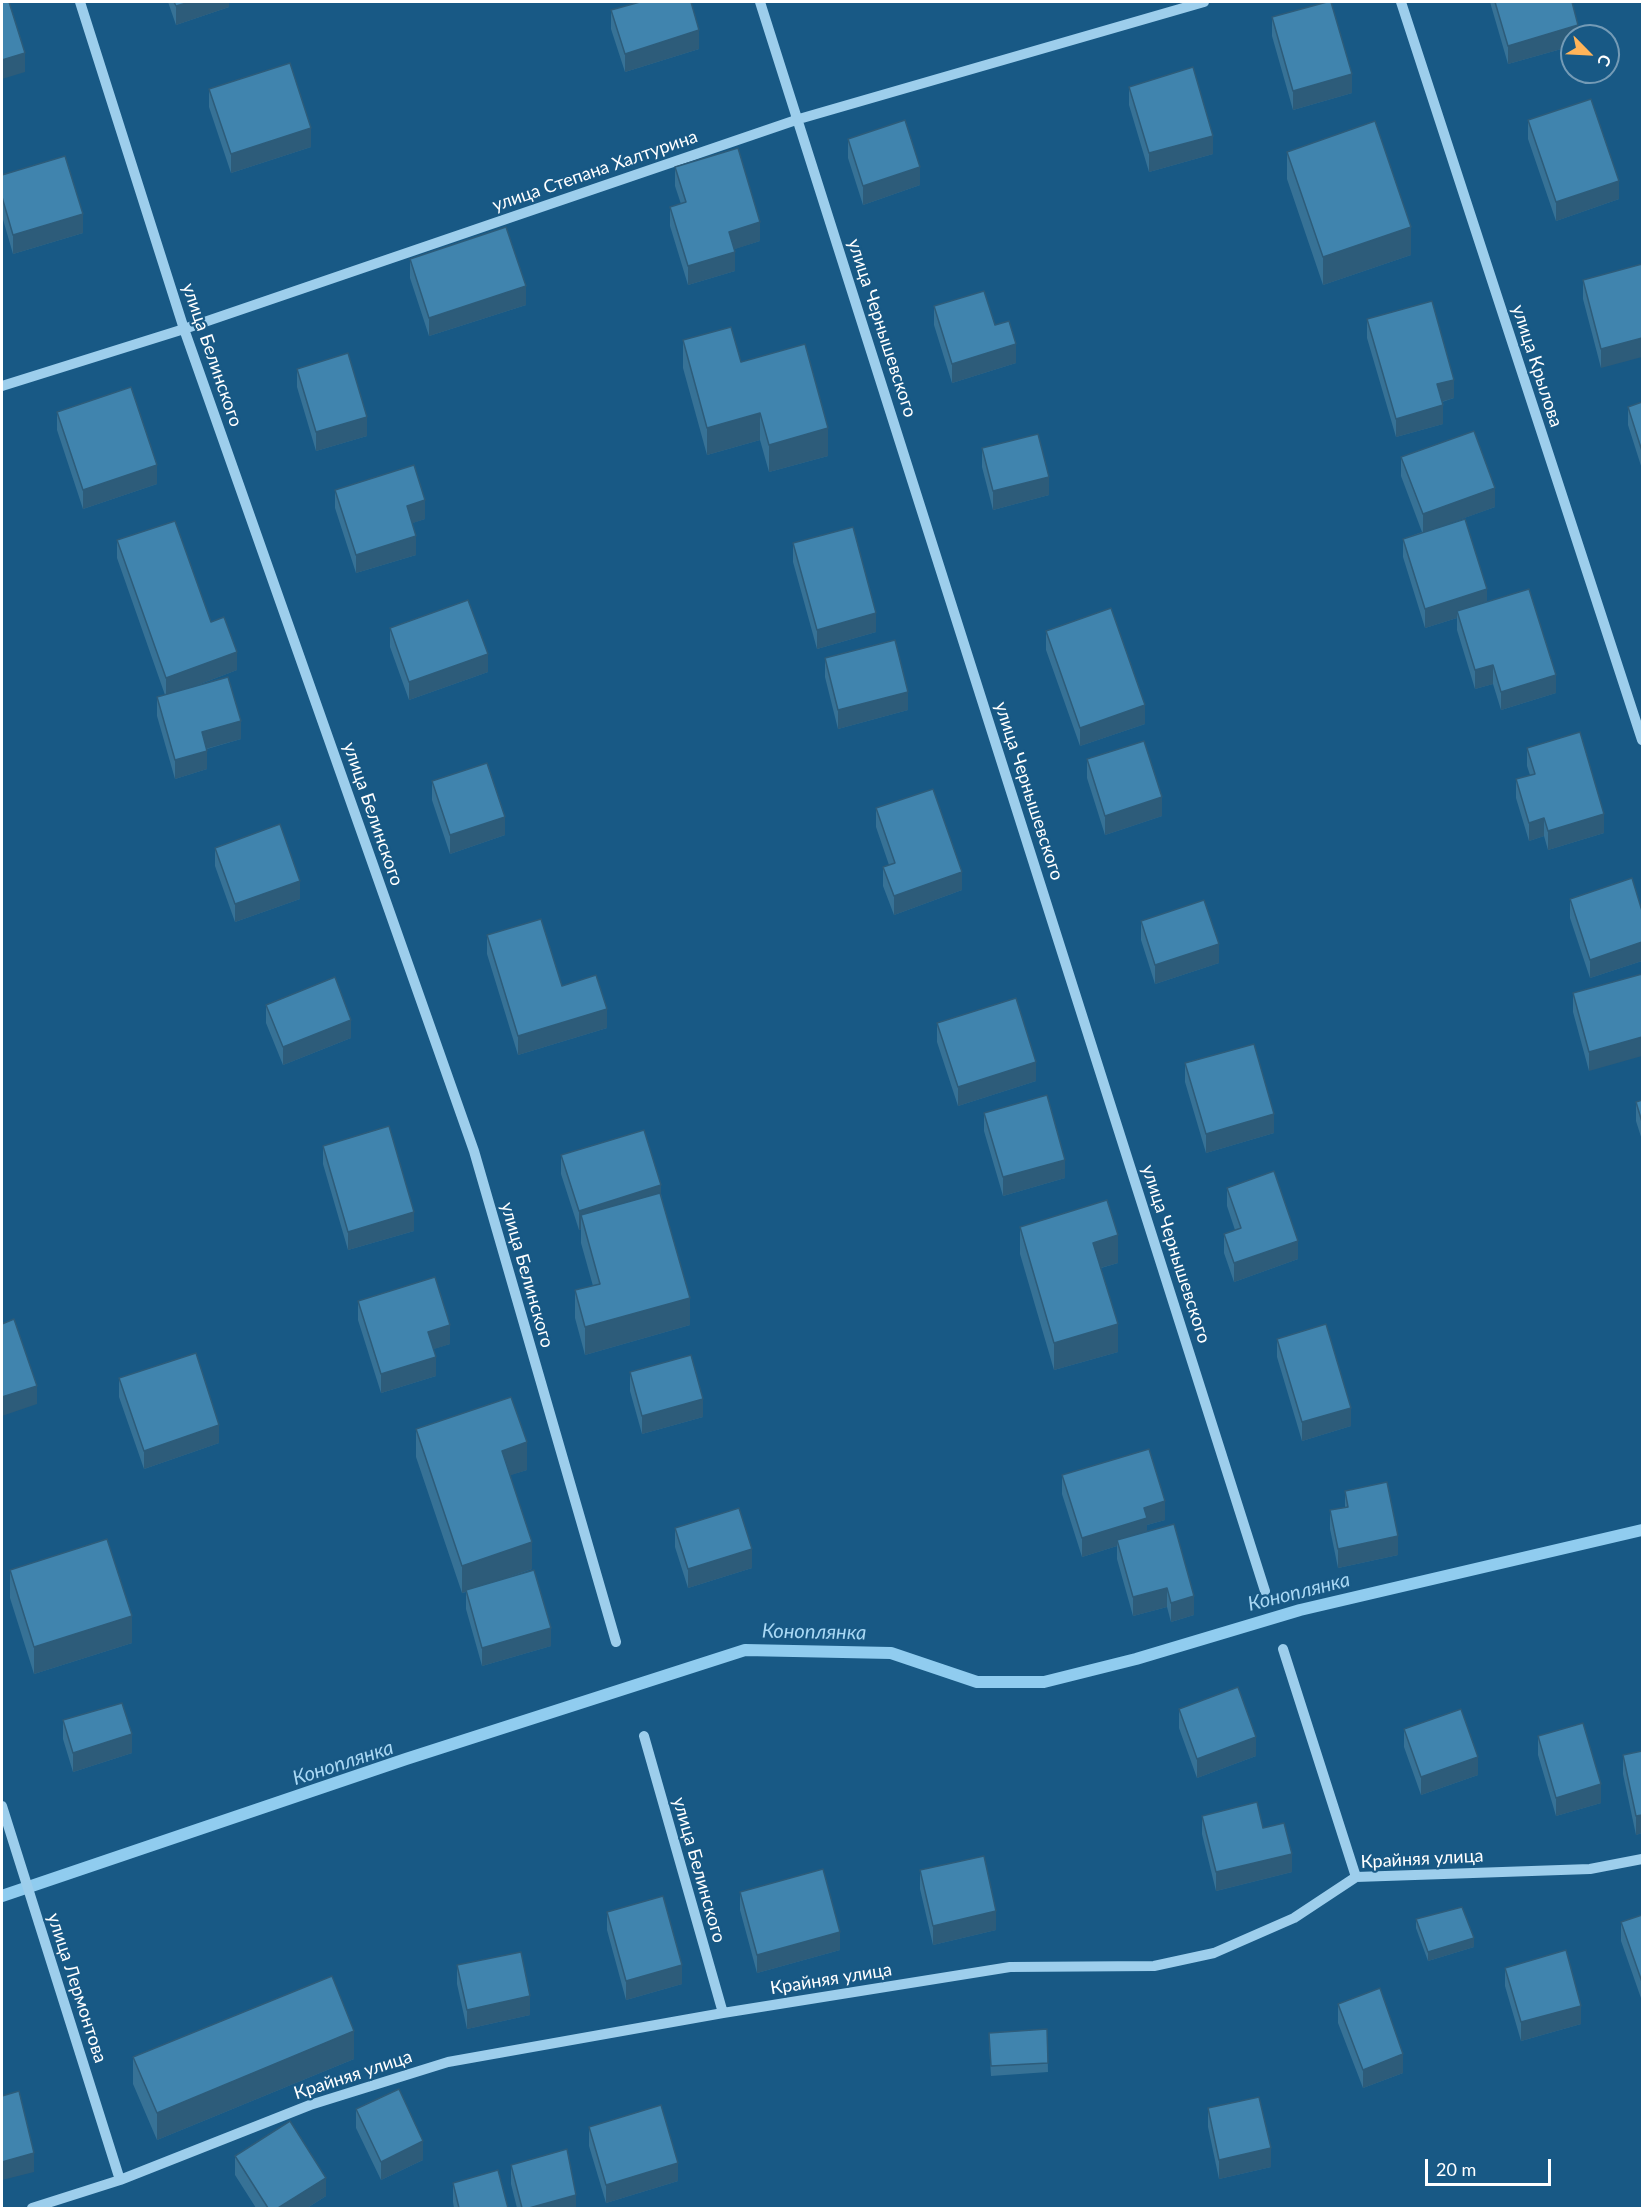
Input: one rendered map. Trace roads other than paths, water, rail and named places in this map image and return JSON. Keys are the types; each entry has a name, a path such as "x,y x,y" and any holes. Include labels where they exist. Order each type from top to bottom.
{"street":[{"name":"улица Белинского","path":"80,2 184,329 474,1151 616,1642"},
{"name":"улица Чернышевского","path":"760,2 1265,1591"},
{"name":"улица Степана Халтурина","path":"2,386 184,329 799,119 1204,2"},
{"name":"улица Крылова","path":"1401,2 1642,740"},
{"path":"1284,1649 1356,1877"},
{"name":"улица Белинского","path":"644,1736 723,2013"},
{"name":"улица Лермонтова","path":"2,1806 120,2180"},
{"name":"Крайняя улица","path":"32,2208 120,2180 310,2105 448,2062 723,2013 1010,1967 1154,1966 1214,1953 1284,1923 1356,1877 1590,1869 1642,1859"}],"waterway":[{"name":"Коноплянка","path":"2,1896 406,1759 745,1650 891,1653 977,1682 1044,1682 1136,1659 1300,1610 1642,1530"}]}
